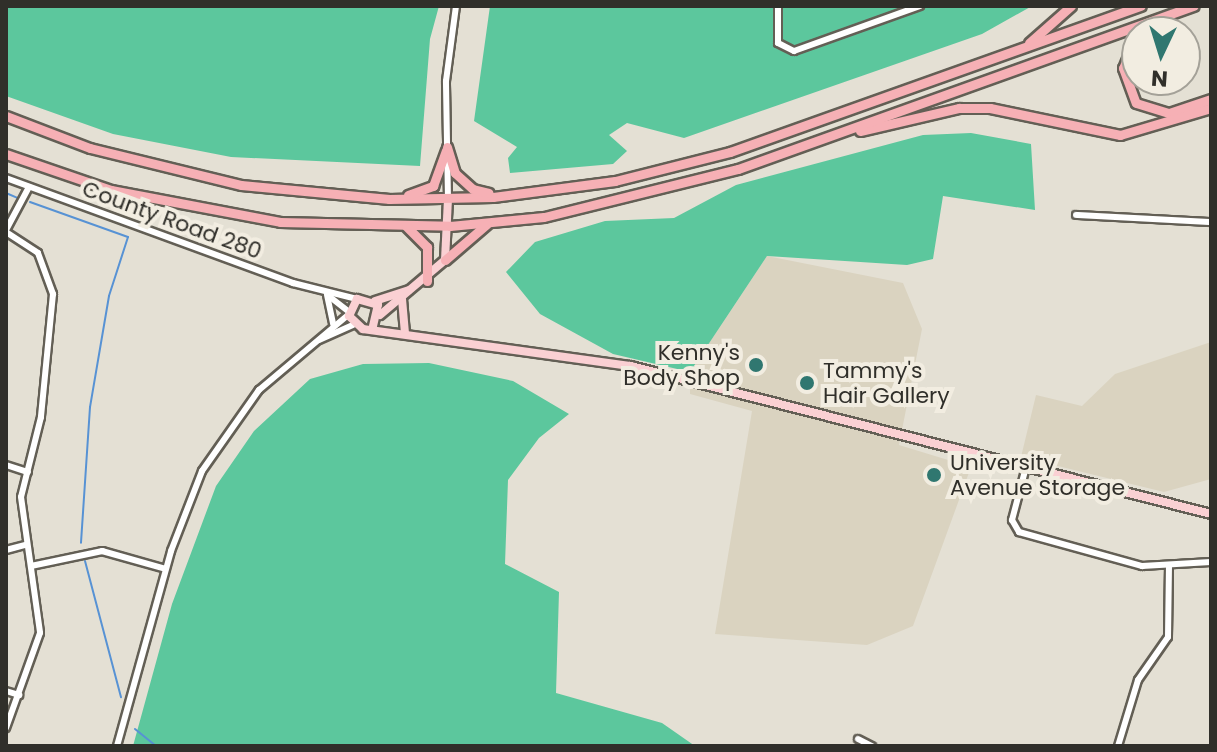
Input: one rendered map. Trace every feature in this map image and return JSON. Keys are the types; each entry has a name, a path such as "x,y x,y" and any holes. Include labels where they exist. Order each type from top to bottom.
{"highway":[{"path":"1014,52 1071,6"},
{"path":"6,116 173,172 315,195 448,199 523,194 615,181 730,152 1141,6"},
{"path":"1166,16 1194,6"},
{"path":"6,154 111,190 194,209 280,222 406,226 487,224 670,191 1121,32"},
{"path":"1133,96 1136,103 1169,113 1211,99"},
{"path":"810,144 959,108 1020,111 1120,135 1211,108"},
{"path":"447,147 455,173 473,189 523,194"},
{"path":"389,199 433,186 447,147"},
{"path":"445,260 487,224"},
{"path":"406,226 427,247 427,281"}],"main road":[{"path":"373,326 380,316 427,281 445,260 450,226 448,199"},
{"path":"415,289 375,301 357,299 348,313 353,325 631,366 1211,514"},
{"path":"402,299 405,333"},
{"path":"375,301 380,316 405,333"}],"street":[{"path":"448,199 446,81 456,6"},
{"path":"778,6 778,43 794,51 920,6"},
{"name":"County Road 280","path":"6,178 327,295"},
{"path":"6,728 40,633 25,545 21,497 41,417 52,278 38,253 6,231 29,187"},
{"path":"1076,215 1211,222"},
{"path":"327,295 357,299"},
{"path":"117,746 187,504 220,438 259,390 348,313 327,295"},
{"path":"327,295 333,324"},
{"path":"312,343 353,325"},
{"path":"6,465 28,472"},
{"path":"1026,467 1012,520 1019,532 1108,560 1169,565 1211,562"},
{"path":"6,550 25,545"},
{"path":"31,566 102,551 166,569"},
{"path":"1118,746 1138,680 1168,637 1169,565"},
{"path":"6,691 19,695"},
{"path":"858,739 872,746"}],"shaded area":[{"path":"767,256 903,283 922,329 899,445 971,467 913,626 867,645 715,634 752,411 690,394 690,372"},
{"path":"1211,342 1211,479 1164,492 1021,457 1036,395 1082,406 1115,374"}],"green space":[{"path":"6,6 439,6 430,39 420,166 231,157 113,134 6,96"},
{"path":"490,6 1032,6 982,34 684,138 627,123 609,135 627,151 613,164 510,173 508,158 517,147 474,121"},
{"path":"971,133 1031,144 1035,210 943,196 933,259 907,265 767,256 690,372 613,354 540,314 506,272 535,242 605,221 674,218 736,185 923,135"},
{"path":"429,363 513,381 569,414 539,438 508,480 505,564 559,592 556,693 662,723 695,746 133,746 172,604 216,486 254,431 310,379 363,364"}],"waterway":[{"path":"6,193 18,198"},
{"path":"30,202 128,237 109,296 90,407 81,543"},
{"path":"85,561 121,697"},
{"path":"135,729 156,746"}],"place":[{"name":"Kenny's Body Shop","path":"756,365"},
{"name":"Tammy's Hair Gallery","path":"807,383"},
{"name":"University Avenue Storage","path":"934,475"}]}
